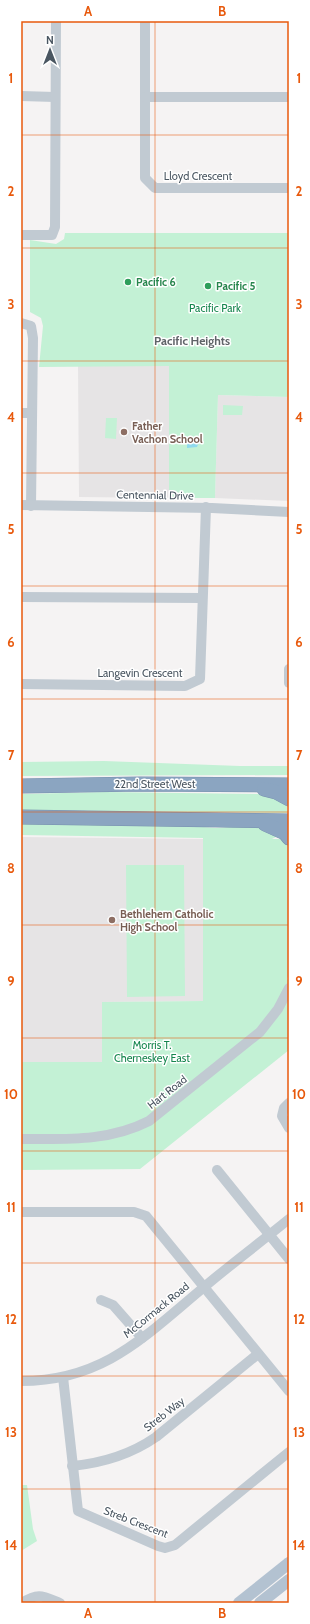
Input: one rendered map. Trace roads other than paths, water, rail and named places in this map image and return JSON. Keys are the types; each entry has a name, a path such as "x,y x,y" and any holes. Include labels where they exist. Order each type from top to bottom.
{"highway":[{"name":"22nd Street West","path":"21,786 140,784 289,785"},
{"path":"253,785 276,792 289,799"},
{"path":"21,817 255,820 289,822"},
{"path":"255,820 274,827 285,833 289,838"}],"main road":[{"path":"239,1603 289,1563"},
{"path":"260,1603 289,1580"}],"street":[{"path":"21,235 52,235 55,227 56,21"},
{"name":"Lloyd Crescent","path":"145,21 145,178 155,188 289,188"},
{"path":"21,96 55,97"},
{"path":"145,97 289,97"},
{"path":"21,323 31,326 33,338 32,413 26,506"},
{"path":"21,413 32,413"},
{"name":"Centennial Drive","path":"26,506 206,508 289,512"},
{"name":"Langevin Crescent","path":"21,684 185,686 200,679 206,508"},
{"path":"21,597 202,598"},
{"path":"289,669 289,683"},
{"name":"Hart Road","path":"21,1139 104,1137 128,1131 149,1122 260,1032 278,1009 289,988"},
{"path":"289,1103 284,1108 282,1116 289,1128"},
{"path":"217,1170 289,1259"},
{"path":"21,1212 134,1212 144,1214 289,1391"},
{"name":"McCormack Road","path":"21,1381 64,1377 108,1361 142,1338 289,1219"},
{"path":"101,1300 116,1308 142,1338"},
{"name":"Streb Way","path":"72,1466 119,1457 138,1448 156,1437 258,1354"},
{"name":"Streb Crescent","path":"64,1377 72,1466 78,1511 165,1548 175,1545 289,1452"},
{"path":"22,1603 31,1597 39,1596 60,1603"}],"water":[{"path":"187,437 197,439 199,442 197,447 187,448"}],"place":[{"name":"Pacific 6","path":"128,282"},
{"name":"Pacific 5","path":"208,286"},
{"name":"Father Vachon School","path":"124,432"},
{"name":"Bethlehem Catholic High School","path":"112,920"}],"district":[{"name":"Pacific Heights","path":"192,340"}],"park label":[{"name":"Pacific Park","path":"215,308"},
{"name":"Morris T. Cherneskey East","path":"152,1051"}]}
